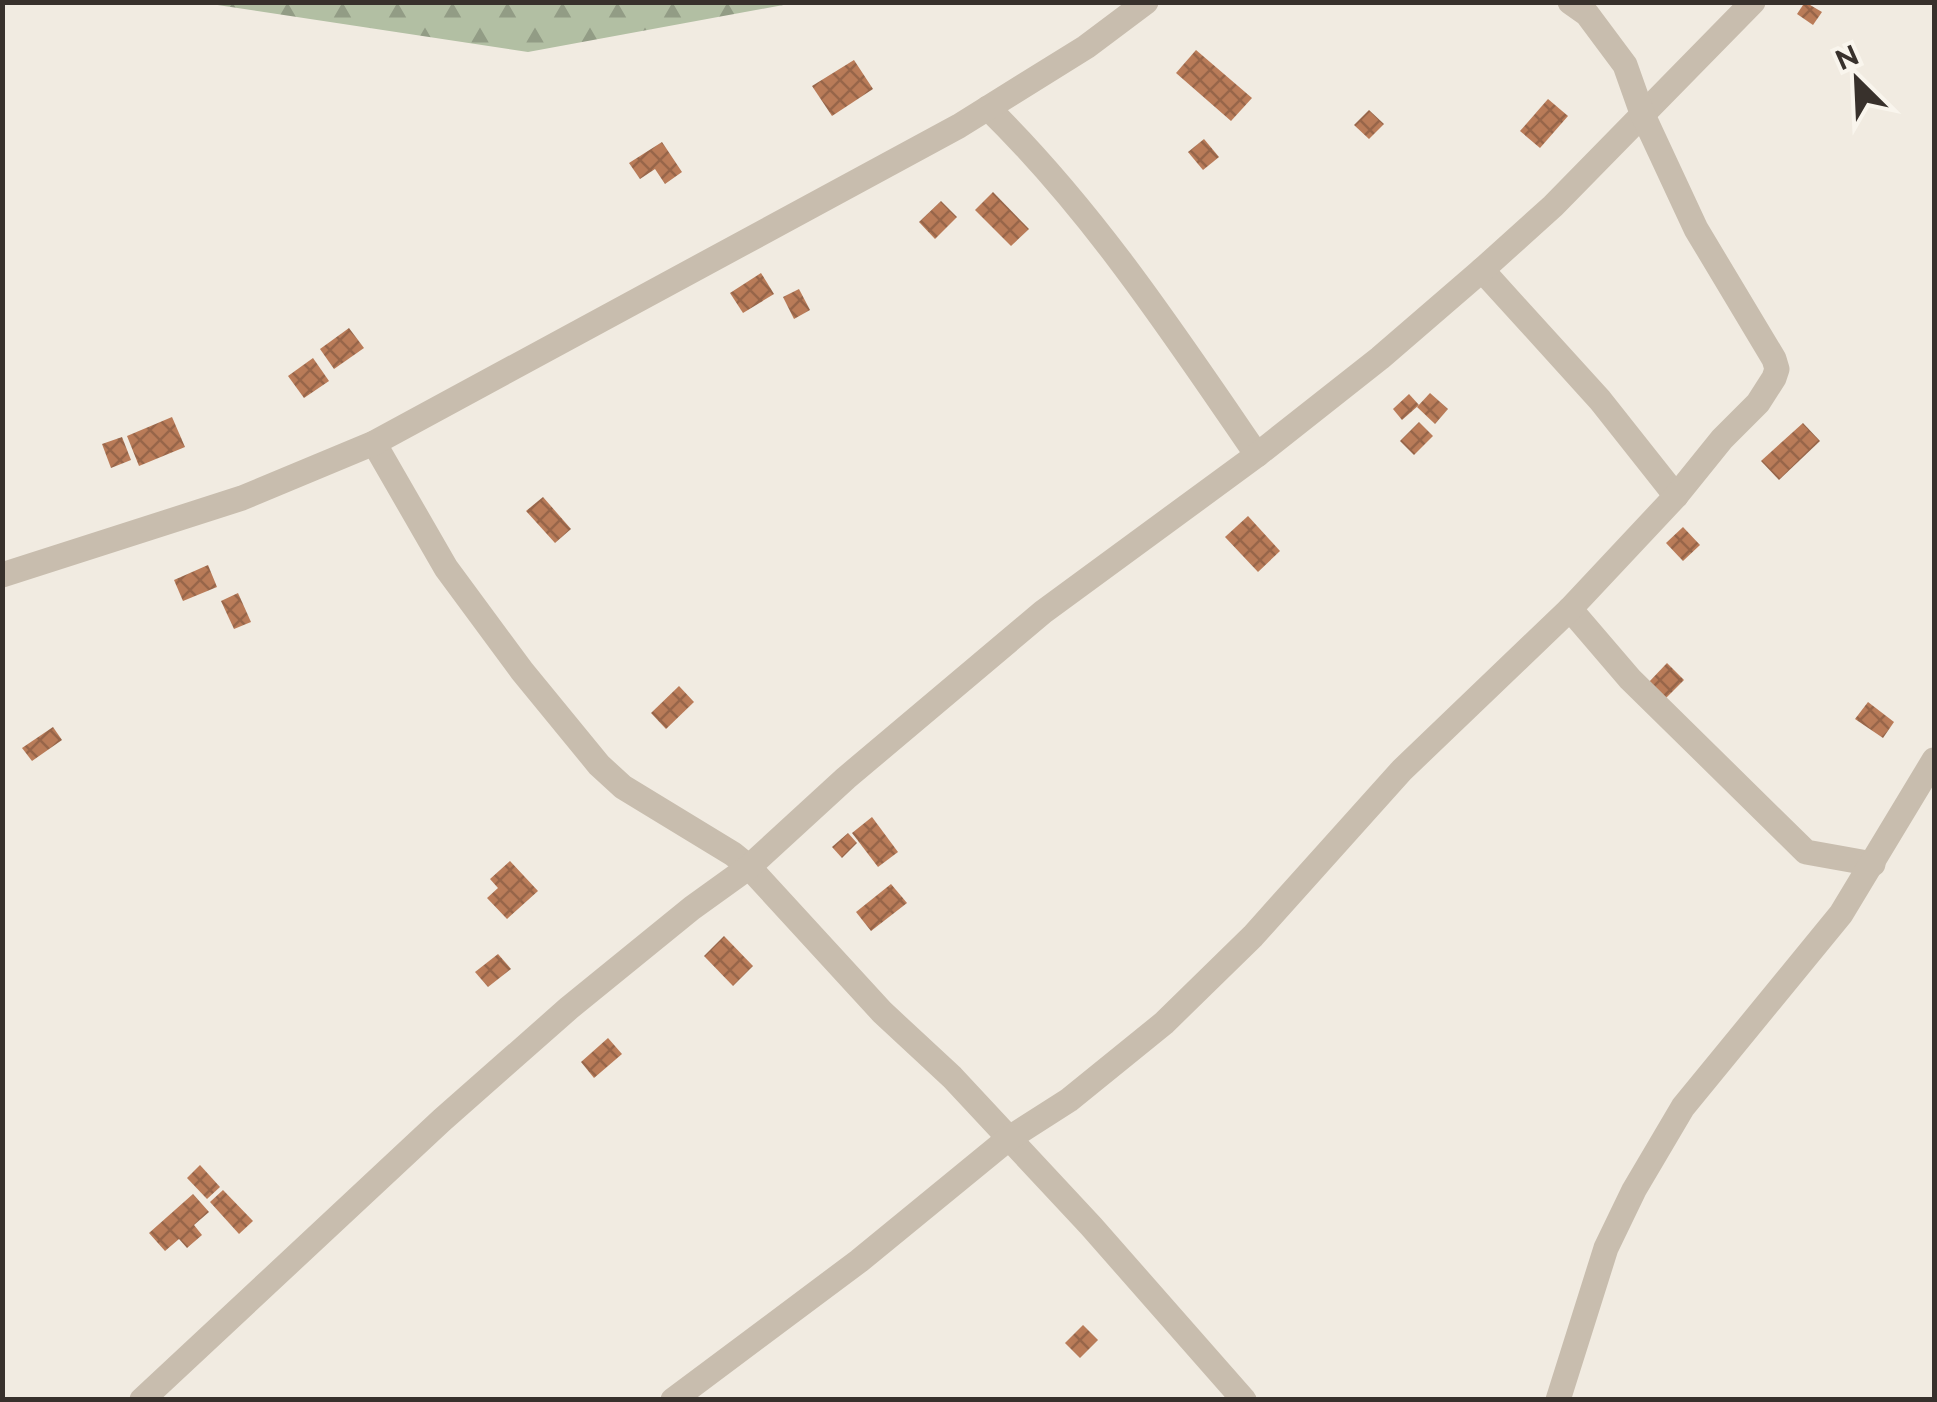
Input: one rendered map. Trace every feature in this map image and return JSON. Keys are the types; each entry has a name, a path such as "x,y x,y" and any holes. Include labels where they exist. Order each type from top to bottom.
{"street":[{"path":"2,575 242,498 374,443 988,108 1086,47 1146,2"},
{"path":"672,1400 860,1261 1008,1139 1070,1100 1164,1022 1253,936 1402,770 1570,610 1758,403 1777,369 1696,229 1624,65 1587,14 1570,2"},
{"path":"142,1400 442,1120 569,1008 749,867 846,778 1043,612 1257,455 1380,358 1482,270 1553,206 1754,2"},
{"path":"988,108 1076,202 1160,313 1257,455"},
{"path":"1482,270 1600,400 1676,496"},
{"path":"374,443 446,568 522,671 600,765 624,786 749,867 882,1012 952,1077 1244,1400"},
{"path":"1570,610 1630,679 1806,852 1872,864"},
{"path":"1558,1400 1606,1248 1634,1190 1683,1107 1814,952 1934,760"}],"green space":[{"path":"204,3 794,3 528,52"}],"building":[{"path":"1805,2 1822,12 1813,25 1797,14"},
{"path":"1196,50 1252,98 1231,121 1176,73"},
{"path":"854,60 873,89 832,116 812,86"},
{"path":"1548,99 1568,116 1540,148 1520,131"},
{"path":"1369,110 1384,124 1369,139 1354,125"},
{"path":"1204,139 1219,157 1203,170 1188,152"},
{"path":"662,142 682,172 665,184 655,169 640,179 629,163"},
{"path":"993,192 1029,229 1011,246 975,210"},
{"path":"941,201 957,217 935,239 919,222"},
{"path":"761,273 774,294 743,313 730,293"},
{"path":"799,289 810,310 794,319 783,297"},
{"path":"349,328 364,348 334,369 320,349"},
{"path":"313,358 329,381 304,398 288,376"},
{"path":"1430,393 1448,409 1435,424 1417,407"},
{"path":"1409,394 1419,405 1402,420 1393,409"},
{"path":"172,417 185,447 139,466 127,436"},
{"path":"1419,422 1433,436 1414,455 1400,441"},
{"path":"1803,423 1820,441 1779,480 1761,461"},
{"path":"122,437 131,460 111,468 102,444"},
{"path":"543,497 571,529 555,543 526,511"},
{"path":"1248,516 1280,551 1258,572 1225,537"},
{"path":"1683,527 1700,545 1683,561 1666,543"},
{"path":"208,565 217,587 183,601 174,580"},
{"path":"238,593 251,622 234,629 221,601"},
{"path":"1667,663 1684,680 1665,699 1648,683"},
{"path":"679,686 694,702 666,729 651,713"},
{"path":"1868,702 1894,722 1883,738 1855,719"},
{"path":"53,727 62,740 32,761 22,748"},
{"path":"872,817 898,852 878,867 852,833"},
{"path":"848,833 857,843 842,858 832,847"},
{"path":"510,861 538,891 507,919 487,898 498,888 490,879"},
{"path":"891,884 907,903 871,931 856,912"},
{"path":"724,936 753,966 733,986 704,956"},
{"path":"498,954 511,969 488,987 475,972"},
{"path":"608,1038 622,1054 594,1078 581,1062"},
{"path":"200,1165 220,1187 207,1199 187,1178"},
{"path":"223,1190 253,1221 239,1234 210,1202"},
{"path":"193,1194 209,1212 194,1225 202,1235 187,1248 179,1239 165,1251 149,1233"},
{"path":"1083,1325 1098,1340 1080,1358 1065,1343"}]}
